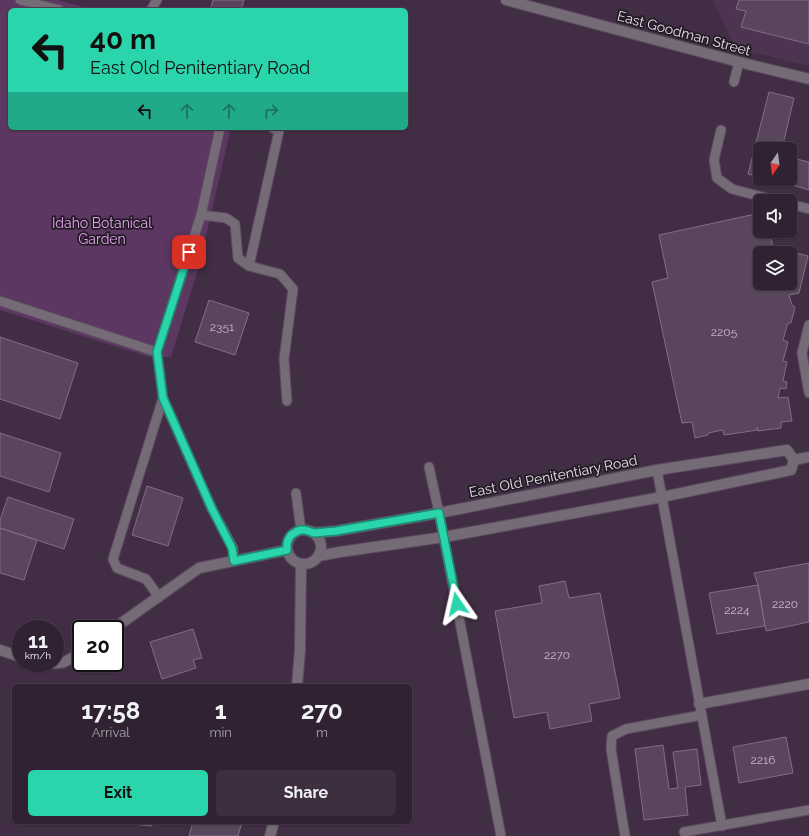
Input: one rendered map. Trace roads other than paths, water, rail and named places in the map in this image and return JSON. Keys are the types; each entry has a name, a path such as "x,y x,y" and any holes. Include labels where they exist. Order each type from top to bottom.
{"street":[{"name":"East Goodman Street","path":"506,0 739,62 809,79"},
{"name":"East Old Penitentiary Road","path":"314,533 336,531 439,513 657,470 787,450 794,460"},
{"path":"318,556 444,537 662,497 791,470 794,460 809,457"},
{"path":"300,530 314,533 320,541 321,546 320,552 315,560 311,563 301,564 291,559 287,550 287,544 291,535 300,530"},
{"path":"124,622 199,568 287,550"},
{"path":"296,684 300,650 301,564"},
{"path":"0,650 12,654"},
{"path":"699,704 809,684"},
{"path":"270,836 273,824"}],"lane":[{"path":"20,0 52,8"},
{"path":"734,82 739,62"},
{"path":"220,130 201,215 157,352 163,398 212,509 232,548 234,561"},
{"path":"249,266 279,130"},
{"path":"721,130 714,160 718,178 732,189 753,194"},
{"path":"797,206 809,209"},
{"path":"201,215 226,218 235,224 238,258 249,266 280,274 293,289 284,359 288,401"},
{"path":"0,301 157,352"},
{"path":"809,325 802,353 809,393"},
{"path":"159,597 146,579 116,568 113,559 163,398"},
{"path":"429,467 444,537 501,836"},
{"path":"657,470 722,826"},
{"path":"296,493 300,530"},
{"path":"625,836 611,749 612,736 626,729 702,715"},
{"path":"684,832 809,810"}],"park label":[{"name":"Idaho Botanical Garden","path":"102,232"}]}
